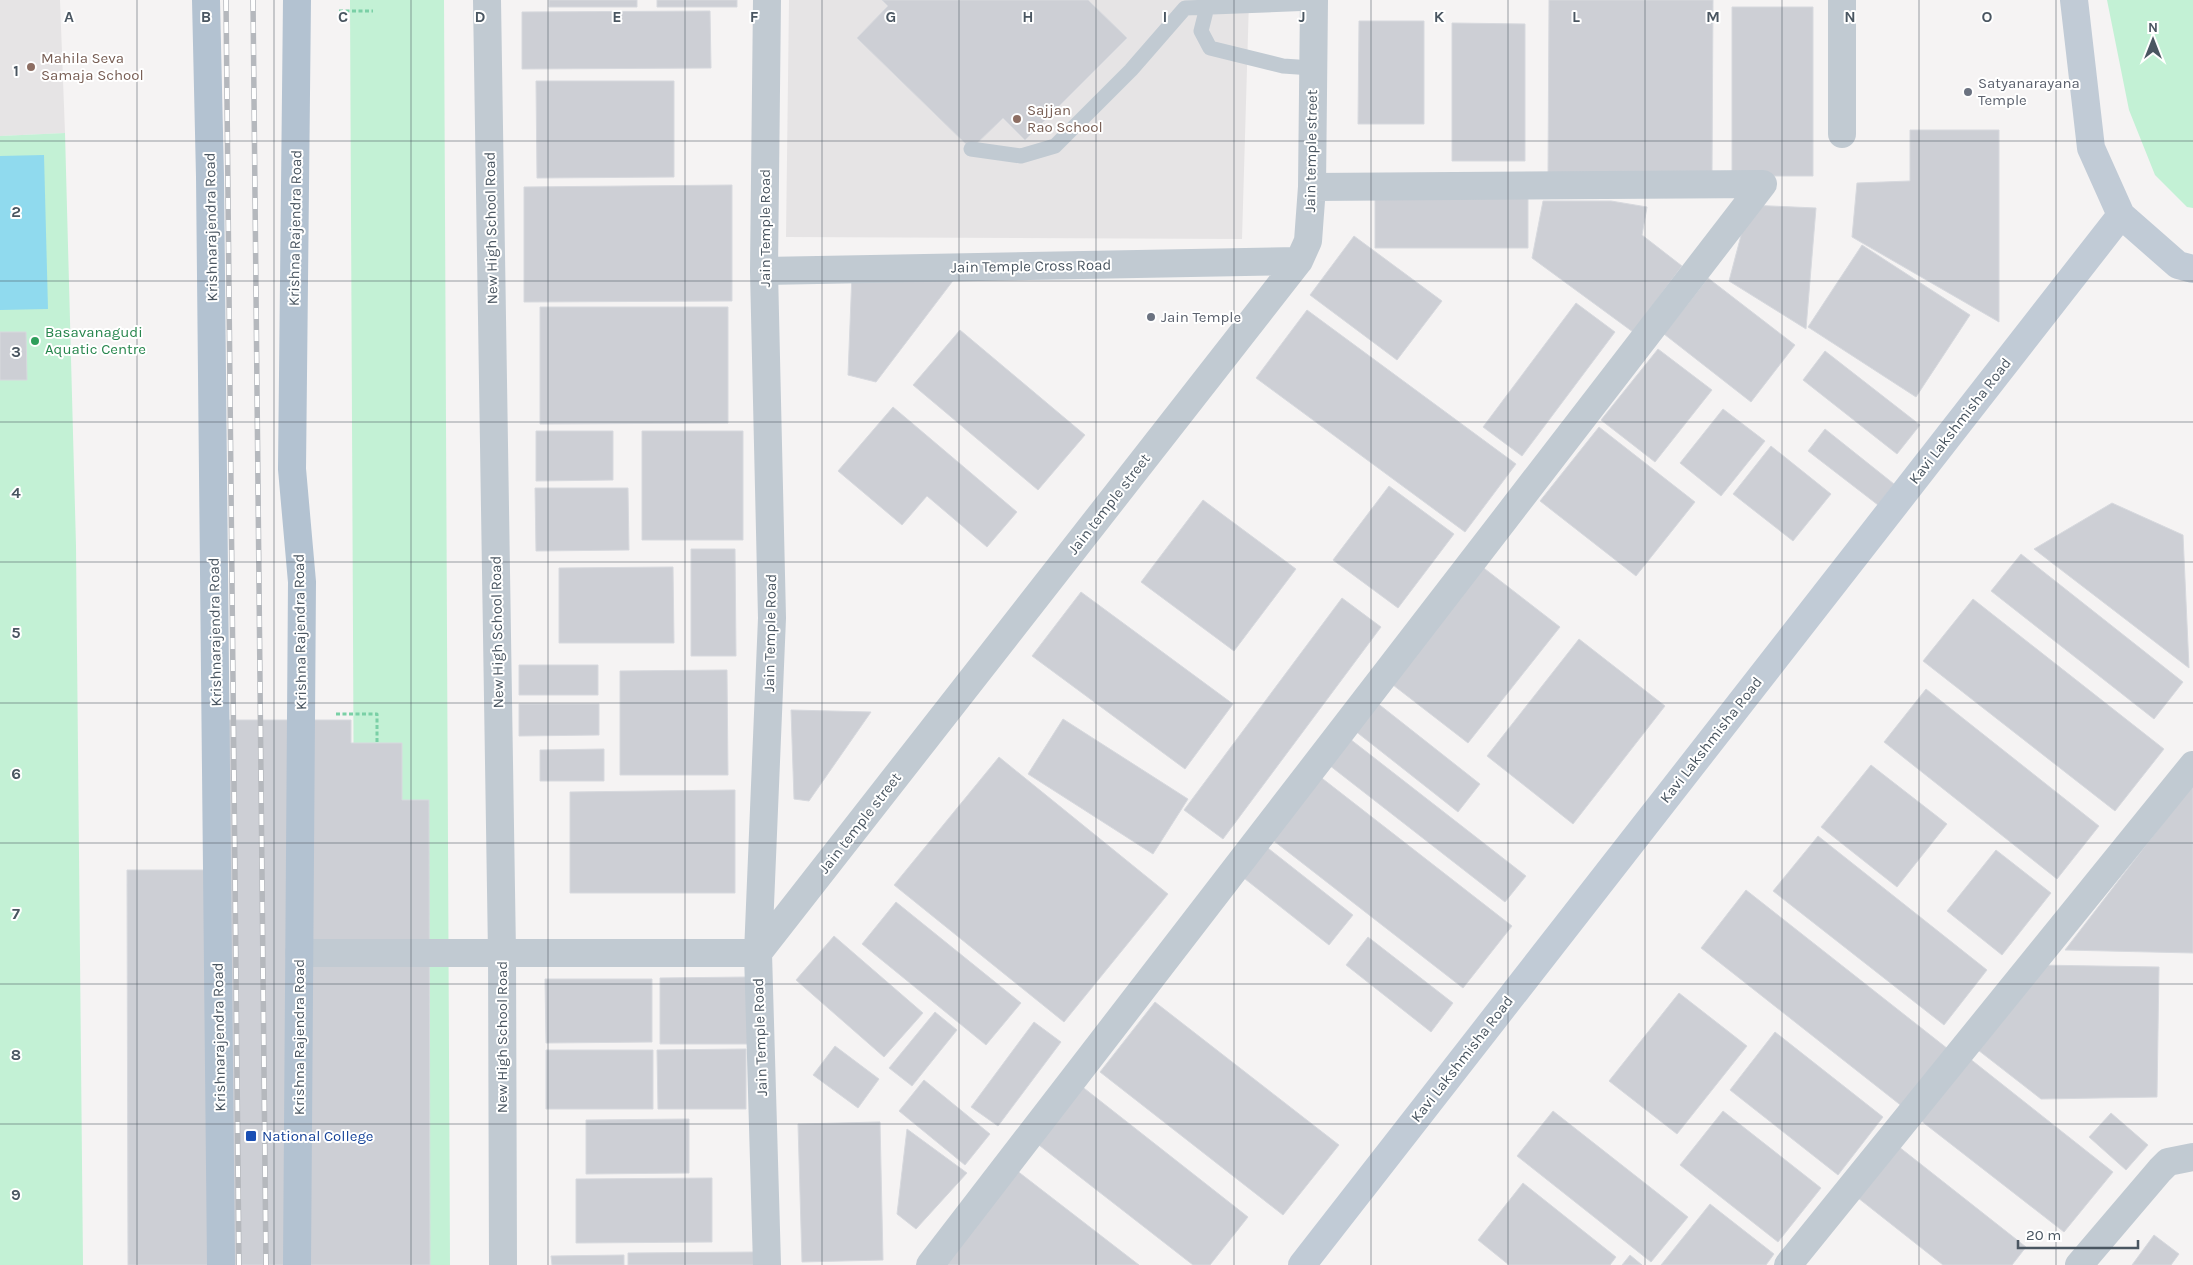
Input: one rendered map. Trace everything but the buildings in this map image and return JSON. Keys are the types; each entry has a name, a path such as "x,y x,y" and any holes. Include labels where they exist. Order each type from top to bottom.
{"main road":[{"name":"Krishnarajendra Road","path":"206,0 211,207 221,1265"},
{"name":"Krishna Rajendra Road","path":"297,0 292,469 302,582 297,1265"}],"street":[{"name":"New High School Road","path":"487,0 502,954 503,1265"},
{"name":"Jain Temple Road","path":"766,0 764,271 772,618 758,954 766,1265"},
{"path":"1842,0 1842,134"},
{"path":"2074,0 2091,148 2121,215 2178,265 2193,269"},
{"name":"Jain temple street","path":"758,954 1299,261 1308,241 1312,187 1314,2"},
{"path":"930,1265 1763,184 1312,187"},
{"name":"Kavi Lakshmisha Road","path":"1302,1265 2121,215"},
{"name":"Jain Temple Cross Road","path":"764,271 1299,261"},
{"path":"1788,1265 2193,764"},
{"path":"299,954 758,954"},
{"path":"2079,1265 2168,1162 2193,1157"}],"lane":[{"path":"971,149 1021,156 1055,146 1131,70 1185,8 1314,2"},
{"path":"1207,7 1201,31 1210,48 1283,66 1312,68"}],"path":[{"path":"339,11 373,10"},
{"path":"336,714 377,714 377,743"}],"shaded area":[{"name":"Mahila Seva Samaja School","path":"0,0 60,0 65,133 0,136"},
{"name":"Sajjan Rao School","path":"789,0 1249,0 1242,239 786,237"}],"green space":[{"path":"350,0 444,0 450,1265 356,1265"},
{"path":"2107,0 2193,0 2193,208 2187,207 2155,175 2129,110"},
{"path":"65,133 76,546 83,1265 0,1265 0,136"}],"water":[{"path":"44,155 48,309 0,310 0,156"}],"railway":[{"path":"226,0 239,1265"},
{"path":"253,0 266,1265"}],"place":[{"name":"Mahila Seva Samaja School","path":"31,67"},
{"name":"Satyanarayana Temple","path":"1968,92"},
{"name":"Sajjan Rao School","path":"1017,119"},
{"name":"Jain Temple","path":"1151,317"},
{"name":"Basavanagudi Aquatic Centre","path":"35,341"},
{"name":"National College","path":"251,1136"}]}
